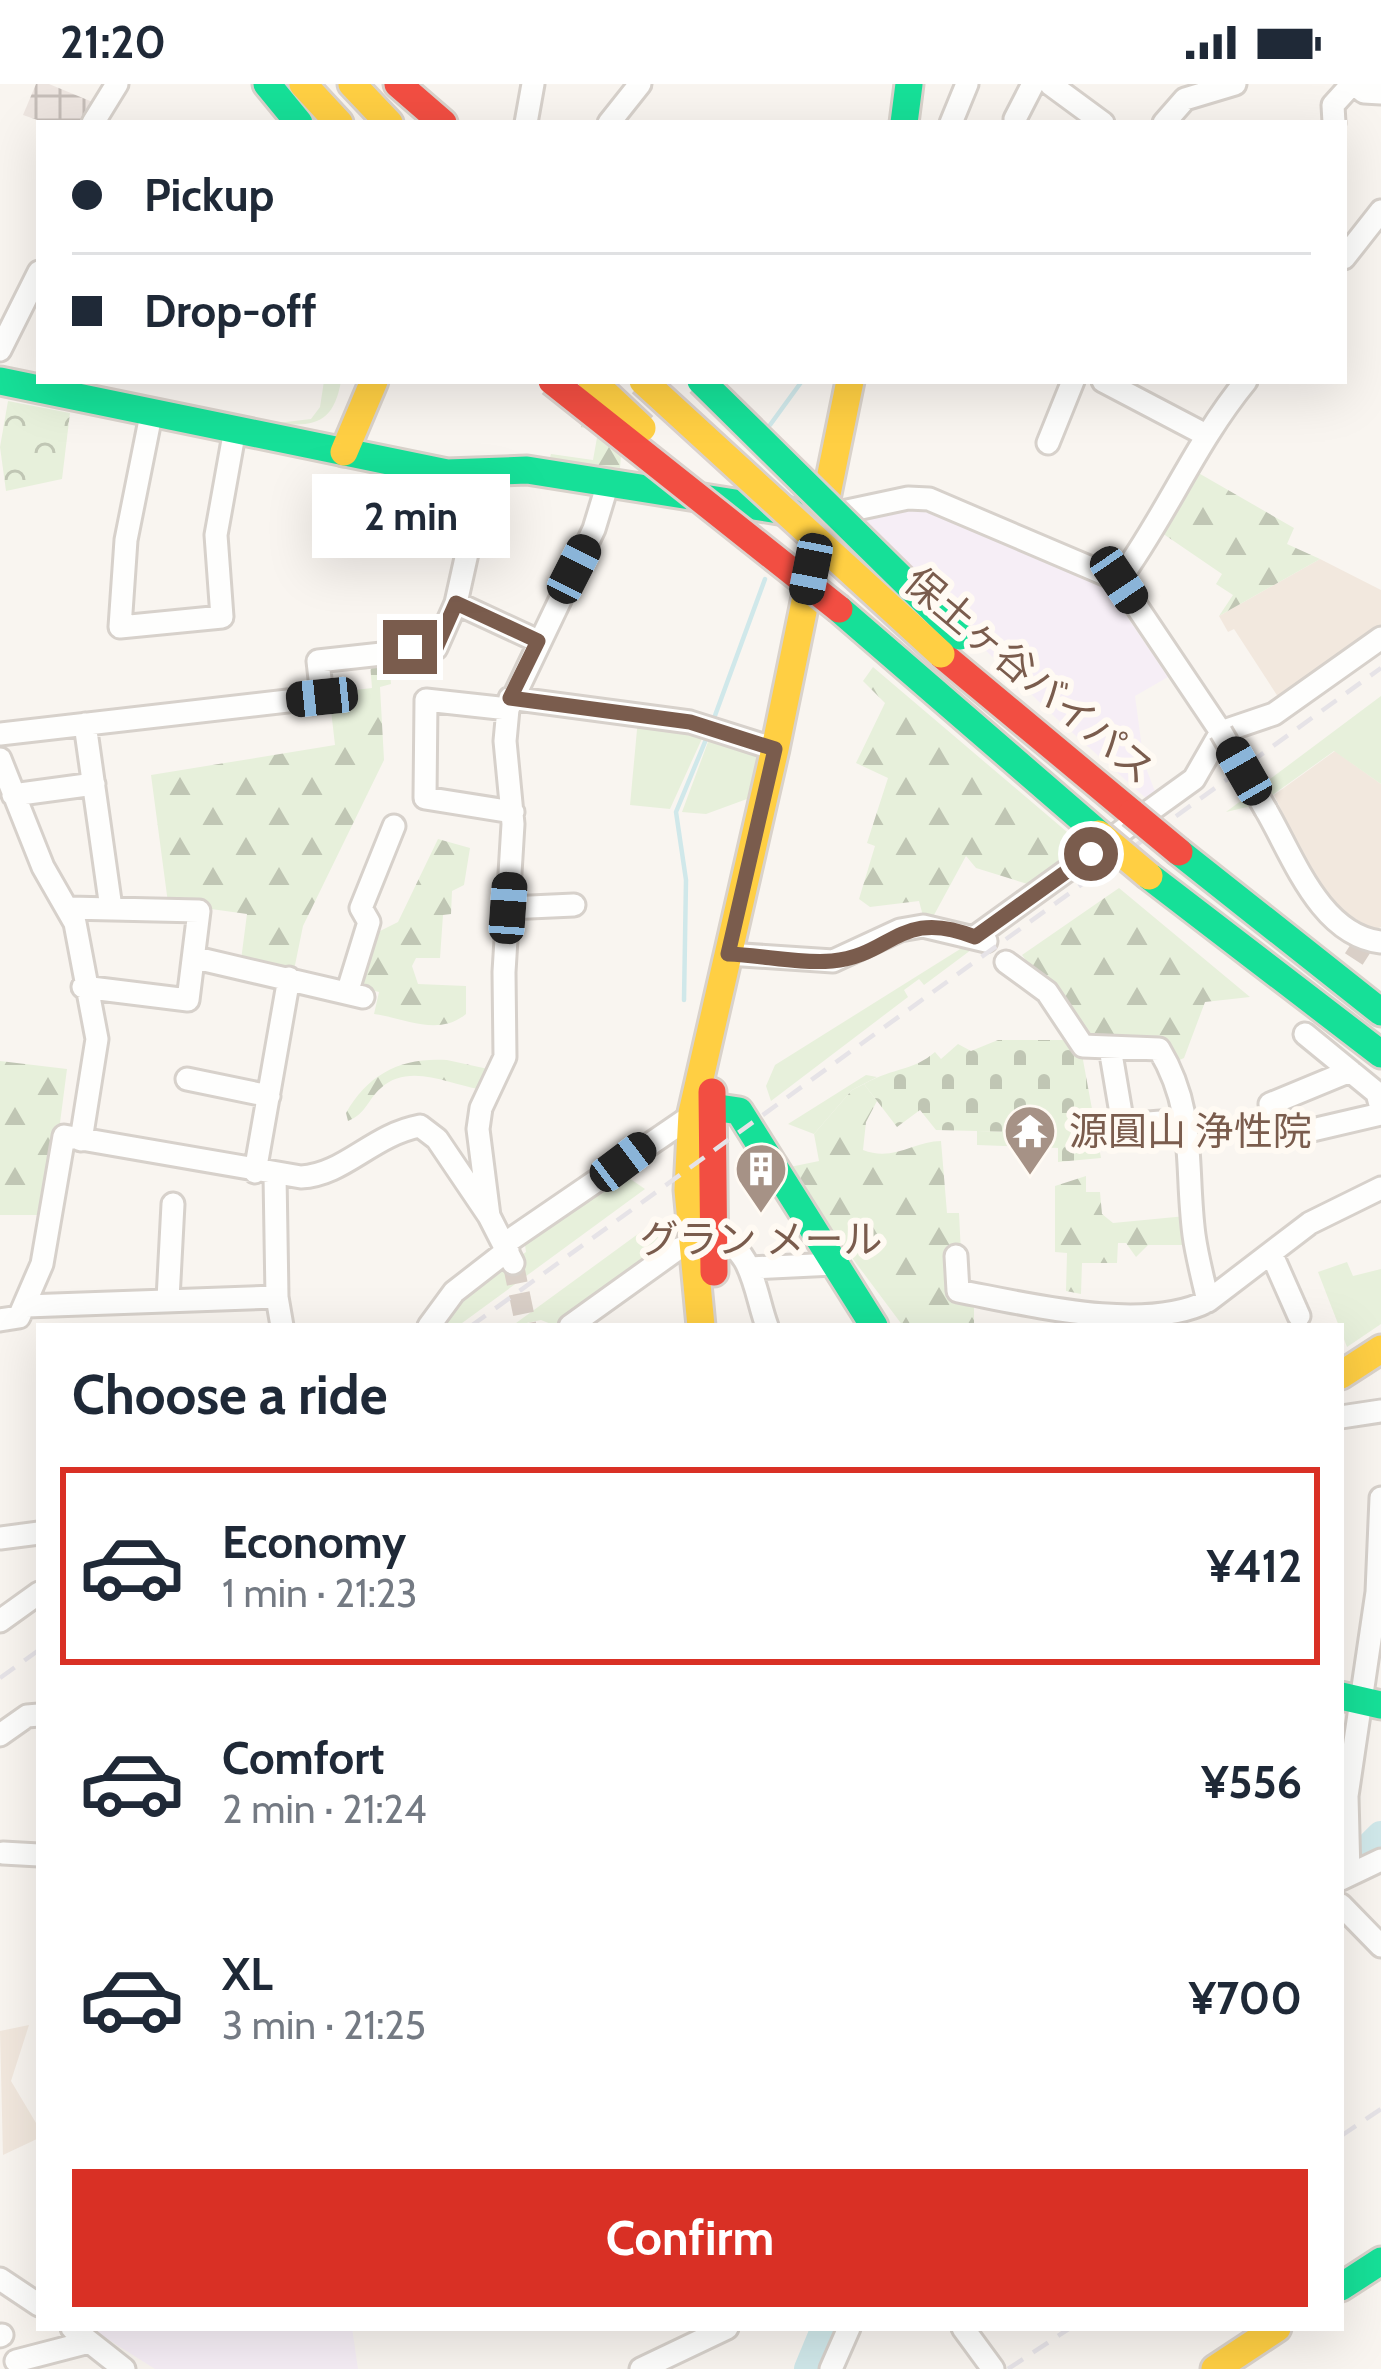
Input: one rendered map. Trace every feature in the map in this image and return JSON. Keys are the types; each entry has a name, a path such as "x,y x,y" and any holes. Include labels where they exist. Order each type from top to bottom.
{"main road":[{"path":"267,84 297,120"},
{"path":"303,84 336,120"},
{"path":"352,84 386,120"},
{"path":"398,84 440,120"},
{"path":"904,120 909,84"},
{"path":"0,381 447,473 527,470 821,517"},
{"path":"344,452 341,428 348,384"},
{"path":"344,452 373,384"},
{"path":"556,384 839,609"},
{"name":"保土ヶ谷バイパス","path":"595,384 839,609 1099,834 1381,1054"},
{"name":"保土ヶ谷バイパス","path":"646,384 950,645 1132,813 1381,1012"},
{"path":"704,384 950,645"},
{"path":"716,1323 714,1272 688,1190 715,1015 849,384"},
{"path":"702,1110 739,1112 872,1323"},
{"path":"701,1323 703,1241"},
{"path":"1344,1373 1381,1349"},
{"path":"1344,2285 1381,2261"},
{"path":"1215,2369 1272,2331"}],"street":[{"path":"95,120 117,84"},
{"path":"527,120 533,84"},
{"path":"611,120 640,84"},
{"path":"952,120 967,84"},
{"path":"1015,119 1033,84"},
{"path":"1051,84 1076,114"},
{"path":"1167,120 1185,99 1232,84"},
{"path":"1334,120 1333,105 1353,84 1364,92 1381,93"},
{"path":"1347,254 1381,211"},
{"path":"0,350 36,278"},
{"path":"627,384 638,488"},
{"path":"1048,442 1072,384"},
{"path":"1109,384 1204,434"},
{"path":"1119,580 1151,537 1204,434 1237,386"},
{"path":"151,415 126,540 120,627 222,617 216,535 235,429"},
{"path":"0,734 322,697 317,661 436,648 456,603 484,472"},
{"path":"489,1216 478,1129 481,1108 505,1057 514,812 505,741 509,704 594,530 608,483"},
{"path":"821,517 908,498 929,499 1119,580 1221,732 1326,912 1347,930 1381,942"},
{"path":"456,603 538,641"},
{"path":"728,954 833,961 900,930 923,926 981,939 1194,779 1221,732 1274,714 1380,637"},
{"path":"514,812 425,798 421,758 426,700 690,722 775,749"},
{"path":"85,724 111,908"},
{"path":"0,759 43,866 69,908 97,1040 81,1140"},
{"path":"13,794 94,784"},
{"path":"196,958 355,993 369,922 361,908 394,826"},
{"path":"508,908 574,904"},
{"path":"69,908 200,910 188,1000 83,987"},
{"path":"1006,962 1047,992 1066,1014 1075,1040 1110,1048 1159,1049 1184,1098 1194,1234 1208,1300"},
{"path":"281,1323 265,1174 269,1096 289,978"},
{"path":"1305,1034 1350,1070 1377,1093 1381,1111 1278,1138 1270,1104 1350,1070"},
{"path":"1110,1048 1124,1125 1186,1120"},
{"path":"187,1079 269,1096"},
{"path":"431,1323 454,1292 702,1110"},
{"path":"0,1320 19,1317 41,1264 64,1136 265,1174 333,1171 376,1138 419,1126 437,1139 508,1252"},
{"path":"956,1256 958,1291 1114,1315 1172,1313 1208,1300 1310,1223 1381,1188"},
{"path":"168,1299 173,1204"},
{"path":"575,1323 703,1241 731,1244 750,1268 766,1323"},
{"path":"1272,1255 1300,1316"},
{"path":"750,1268 834,1264"},
{"path":"26,1306 277,1297"},
{"path":"1344,1417 1381,1411"},
{"path":"1381,1498 1377,1592 1347,1796 1346,1866 1381,1860"},
{"path":"0,1538 36,1534"},
{"path":"0,1621 36,1595"},
{"path":"0,1735 27,1716 36,1715"},
{"path":"3,1853 36,1855"},
{"path":"1344,1908 1381,1946"},
{"path":"0,2279 34,2295"},
{"path":"641,2369 721,2331"},
{"path":"831,2369 848,2331"},
{"path":"965,2331 993,2369"},
{"path":"16,2361 80,2335 124,2369"}],"shaded area":[{"path":"36,84 49,84 95,103 85,120 37,120 23,115"},
{"path":"904,510 942,514 1105,584 1168,677 1135,696 1144,763 1156,794 1147,799 1057,719 849,519"},
{"path":"1320,559 1381,590 1381,629 1282,703 1234,629 1228,632 1219,616"},
{"path":"1335,751 1381,784 1381,927 1375,930 1327,903 1274,795"},
{"path":"29,2025 11,2081 36,2123 36,2139 3,2155 0,2031"},
{"path":"95,2331 352,2331 358,2369 155,2369"}],"green space":[{"path":"324,384 340,384 333,406 321,419 277,423 311,419 320,407"},
{"path":"8,401 70,413 62,479 6,491 0,447"},
{"path":"584,412 622,443 620,468 549,461 551,454 593,460 598,432 581,427"},
{"path":"1195,471 1294,528 1287,544 1320,559 1219,616 1233,595 1216,584 1222,574 1162,533"},
{"path":"389,659 391,684 380,687 384,760 303,926 294,970 241,960 247,914 168,903 151,775 335,745 329,693 372,688 370,663"},
{"path":"873,667 1087,849 1072,861 1063,859 1034,886 976,868 966,856 934,915 923,916 919,901 870,907 859,899 875,846 867,843 888,778 856,763 885,703 863,681"},
{"path":"1381,696 1381,784 1334,751 1260,804 1226,812"},
{"path":"638,719 705,732 670,809 630,805"},
{"path":"711,734 763,752 757,758 747,799 706,814 682,812"},
{"path":"438,839 470,848 464,885 452,891 451,914 443,915 440,958 416,958 412,966 418,984 466,986 466,1014 433,1025 374,1014 379,992 362,988 374,934 398,922"},
{"path":"1119,888 1250,997 1205,1002 1184,1058 1171,1064 1088,1043 1022,955"},
{"path":"973,941 979,944 924,985 919,979 904,990 908,997 771,1101 766,1086 775,1065"},
{"path":"998,1040 1070,1040 1081,1049 1101,1158 1058,1162 1058,1133 936,1130 920,1110 897,1127 864,1084 935,1052 941,1059 958,1044 971,1051"},
{"path":"447,1060 488,1069 479,1089 430,1077 404,1077 381,1088 348,1121 346,1113 375,1078 401,1065"},
{"path":"0,1061 67,1069 48,1215 0,1215"},
{"path":"866,1075 877,1077 852,1090 814,1134 788,1124"},
{"path":"864,1084 877,1101 866,1122 863,1150 884,1154 941,1141 947,1213 959,1213 961,1253 951,1256 974,1297 974,1323 901,1323 785,1168 819,1161 814,1134 852,1090"},
{"path":"977,1131 1059,1133 1059,1148 977,1145"},
{"path":"1086,1176 1086,1192 1100,1192 1102,1214 1113,1223 1186,1216 1188,1245 1148,1245 1136,1257 1126,1243 1118,1243 1117,1263 1082,1263 1081,1294 1066,1291 1067,1253 1055,1252 1055,1186"},
{"path":"629,1178 645,1189 462,1323 446,1323 460,1301 526,1252 524,1238 614,1179"},
{"path":"669,1221 662,1248 560,1323 516,1323 653,1223"},
{"path":"1347,1262 1353,1276 1381,1269 1381,1324 1347,1347 1344,1323 1338,1323 1318,1272"}],"waterway":[{"path":"770,425 800,384"},
{"path":"713,721 765,579"},
{"path":"684,1000 686,880 676,812 707,737"},
{"path":"604,1163 624,1150"},
{"path":"1344,1856 1366,1851 1381,1836"},
{"path":"809,2369 825,2331"}],"tunnel":[{"path":"1337,985 1366,940"},
{"path":"513,1263 525,1323"}],"railway":[{"path":"475,1323 1381,668"},
{"path":"0,1678 36,1652"},
{"path":"1344,2134 1381,2109"},
{"path":"1008,2369 1065,2331"}],"traffic: fast":[{"path":"267,84 297,120"},
{"path":"904,120 909,84"},
{"path":"0,381 447,473 527,470 791,512"},
{"path":"704,384 960,636"},
{"path":"839,609 1099,834"},
{"path":"1179,852 1381,1012"},
{"path":"1149,876 1381,1054"},
{"path":"712,1107 739,1111 872,1323"},
{"path":"1344,1697 1381,1705"},
{"path":"1344,2285 1381,2261"}],"traffic: slow":[{"path":"303,84 336,120"},
{"path":"352,84 386,120"},
{"path":"344,452 373,384"},
{"path":"595,384 642,428"},
{"path":"646,384 941,654"},
{"path":"701,1323 688,1190 692,1113 775,749 849,384"},
{"path":"1099,834 1149,876"},
{"path":"1344,1373 1381,1349"},
{"path":"1215,2369 1272,2331"}],"traffic: jam":[{"path":"398,84 440,120"},
{"path":"556,384 839,609"},
{"path":"941,654 1132,813"},
{"path":"1132,813 1179,852"},
{"path":"712,1092 714,1272"}],"place":[{"name":"源圓山 浄性院","path":"1030,1177"},
{"name":"グラン メール","path":"761,1215"}],"route":[{"path":"410,647 436,648 456,603 538,641 510,698 690,722 775,749 728,954 833,961 853,956 900,930 923,926 975,937 1091,854"}]}
